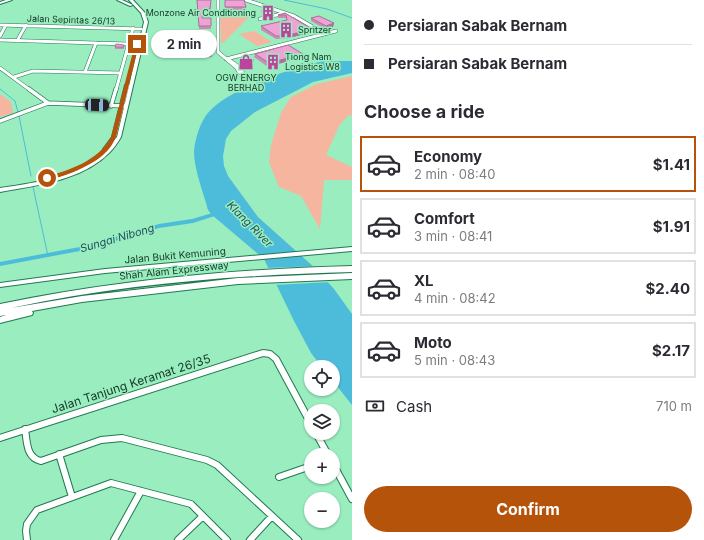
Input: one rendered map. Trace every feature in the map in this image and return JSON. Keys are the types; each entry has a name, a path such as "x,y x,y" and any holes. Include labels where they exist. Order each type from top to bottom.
{"highway":[{"name":"Shah Alam Expressway","path":"0,307 38,298 122,286 236,278 348,273"},
{"name":"Shah Alam Expressway","path":"0,313 82,299 236,278"},
{"path":"0,304 38,298"},
{"path":"0,320 82,299"}],"main road":[{"path":"0,3 10,0"},
{"path":"119,0 133,2"}],"street":[{"path":"0,187 56,176 90,162 100,155 112,141 124,106 146,22 143,13 133,2 127,0"},
{"path":"218,0 218,52 236,67 239,72 243,72 239,67 227,59"},
{"path":"246,0 285,13 325,34"},
{"path":"0,190 53,180 82,170 94,164 112,149 120,137 124,106 141,29 142,19 133,2"},
{"path":"260,19 285,13"},
{"name":"Jalan Sepintas 26/13","path":"0,25 141,29"},
{"path":"0,36 6,25"},
{"path":"17,41 26,25"},
{"path":"111,106 133,28"},
{"path":"227,59 336,31"},
{"path":"0,40 128,44"},
{"path":"85,72 96,43"},
{"path":"0,68 48,103"},
{"path":"14,77 33,71 121,74"},
{"path":"0,121 48,103 124,106"},
{"name":"Jalan Bukit Kemuning","path":"0,285 105,271 228,261 345,250 352,248"},
{"name":"Jalan Tanjung Keramat 26/35","path":"0,438 264,353 270,354 276,359 304,411"},
{"path":"25,429 31,458 35,461 41,461 101,440 122,438 207,460 217,465 298,540"},
{"path":"59,454 72,498"},
{"path":"279,477 304,468"},
{"path":"340,477 352,499"},
{"path":"27,540 25,526 37,510 111,483 191,504 227,540"},
{"path":"114,540 141,491"},
{"path":"178,540 203,516"},
{"path":"250,540 272,516"}],"shaded area":[{"path":"220,11 250,11 252,14 223,43 221,43"},
{"path":"254,31 272,42 257,46 239,34"},
{"path":"352,76 352,116 349,115 340,124 326,155 352,167 352,180 324,180 320,229 301,196 279,187 269,162 271,145 281,113 291,97 317,84"},
{"path":"0,94 11,102 13,113 0,117"}],"water":[{"name":"Klang River","path":"323,61 352,61 352,73 313,82 255,112 231,131 226,139 223,156 224,166 228,176 258,217 315,268 334,289 352,314 352,405 340,390 340,360 316,360 311,353 294,321 264,259 208,210 194,158 194,151 200,126 207,114 216,105 244,88 278,74"}],"pier":[{"path":"316,266 331,282 274,285 266,268"}],"building":[{"path":"197,0 211,0 210,9 203,9 202,18 211,18 211,26 199,26"},
{"path":"225,0 244,0 246,7 225,7"},
{"path":"266,7 274,9 267,11 262,9"},
{"name":"Spritzer","path":"285,13 312,29 285,36 276,36 261,26 287,20 286,15 278,15"},
{"path":"319,16 334,23 326,26 311,18"},
{"path":"116,44 124,45 124,47 115,47"},
{"path":"200,45 211,45 212,54 200,53"},
{"name":"Tiong Nam Logistics W8","path":"288,45 303,54 269,63 255,54"},
{"path":"248,56 254,60 245,62 239,58"}],"waterway":[{"path":"284,0 327,9 352,18"},
{"path":"0,89 15,101 18,112"},
{"path":"19,116 31,176"},
{"path":"33,187 48,256"},
{"name":"Sungai Nibong","path":"0,264 85,248 159,226 193,221 219,213"}],"place":[{"name":"Monzone Air Conditioning","path":"268,13"},
{"name":"Spritzer","path":"286,30"},
{"name":"OGW ENERGY BERHAD","path":"246,62"},
{"name":"Tiong Nam Logistics W8","path":"273,62"}],"route":[{"path":"47,178 78,168 90,162 110,145 114,137 137,44"}]}
